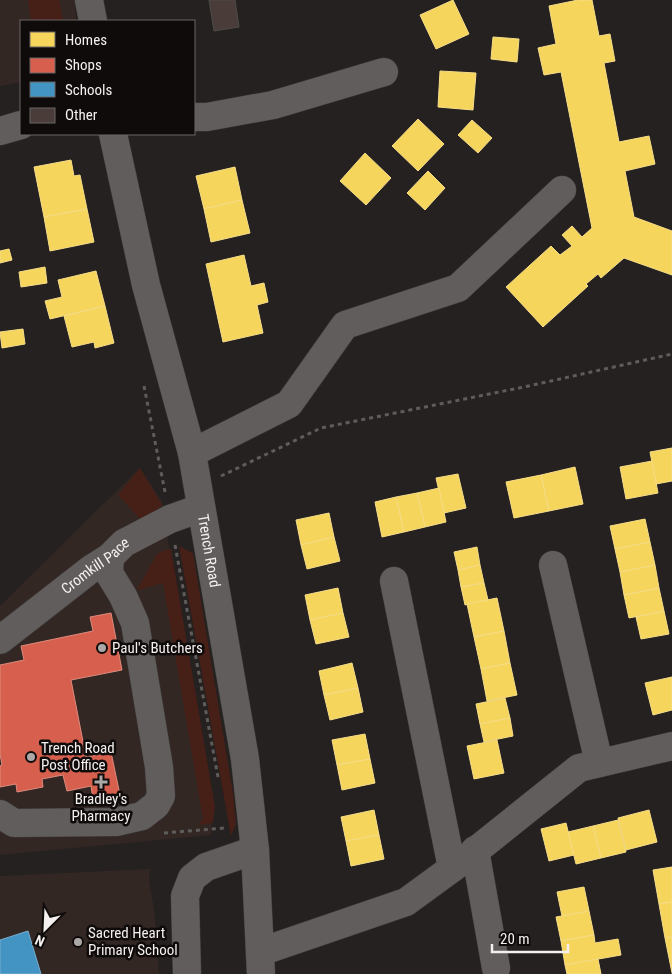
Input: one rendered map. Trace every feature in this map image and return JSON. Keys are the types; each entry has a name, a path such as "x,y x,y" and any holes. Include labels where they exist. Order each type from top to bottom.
{"street":[{"path":"89,0 93,20"},
{"path":"195,118 207,118 273,105 384,72"},
{"path":"0,131 20,125"},
{"name":"Trench Road","path":"113,135 146,284 192,453 200,498 245,759 255,850 260,963"},
{"path":"192,453 289,404 344,324 458,288 562,190"},
{"name":"Cromkill Pace","path":"0,640 91,569 110,557 124,543 170,519 200,498"},
{"path":"0,814 14,823 116,822 142,816 156,804 160,796 159,768 135,623 123,596 109,573 110,557"},
{"path":"553,565 599,763"},
{"path":"394,581 452,868"},
{"path":"260,963 406,902 579,768 672,746"},
{"path":"187,974 185,896 192,878 206,867 255,850"},
{"path":"475,850 496,968"}],"path":[{"path":"200,498 321,428 524,387 672,354"},
{"path":"143,382 218,778"},
{"path":"142,816 148,834 225,828"},
{"path":"224,820 229,859"}],"shaded area":[{"path":"0,0 75,0 76,20 20,20 20,82 0,86"},
{"path":"28,0 59,0 63,20 31,20"},
{"path":"140,468 162,502 212,821 211,835 0,855 0,606"},
{"path":"140,468 162,505 143,522 118,495"},
{"path":"179,546 193,553 233,793 236,824 231,836"},
{"path":"171,549 215,807 213,823 198,825 203,819 163,583 137,590 157,554"},
{"name":"Sacred Heart Primary School","path":"150,869 149,880 154,910 159,974 0,974 0,876"}],"building: Homes":[{"path":"453,0 469,34 436,49 420,15"},
{"path":"578,0 592,0 599,36 610,34 615,61 604,63 619,142 649,136 655,164 625,171 634,217 672,231 672,275 624,258 601,278 598,274 586,284 588,286 543,327 506,287 551,246 560,255 572,246 562,235 572,226 582,237 592,228 561,72 544,75 538,48 556,44 549,6"},
{"path":"493,37 519,39 517,62 491,59"},
{"path":"440,71 476,73 473,110 438,107"},
{"path":"418,119 444,144 418,171 392,146"},
{"path":"472,120 492,138 478,153 458,135"},
{"path":"365,153 391,178 366,205 340,181"},
{"path":"71,160 74,176 80,175 87,209 44,217 34,167"},
{"path":"235,167 242,200 204,209 196,176"},
{"path":"428,171 445,188 425,210 407,193"},
{"path":"242,200 250,233 211,242 204,209"},
{"path":"87,209 94,242 50,251 44,217"},
{"path":"9,249 12,260 0,263 0,251"},
{"path":"244,255 251,286 264,283 268,302 257,305 263,333 223,342 206,264"},
{"path":"45,267 47,283 21,287 19,272"},
{"path":"96,271 105,306 50,319 45,301 62,297 58,280"},
{"path":"105,306 114,343 95,348 94,342 72,347 64,316"},
{"path":"23,329 25,344 2,348 0,332"},
{"path":"672,448 672,481 656,484 650,452"},
{"path":"652,461 658,493 626,499 620,467"},
{"path":"575,467 583,504 549,511 541,475"},
{"path":"458,474 466,508 444,513 436,478"},
{"path":"541,475 549,511 514,518 506,482"},
{"path":"439,488 446,522 425,527 417,493"},
{"path":"417,493 425,527 404,532 396,497"},
{"path":"396,497 404,532 382,537 375,502"},
{"path":"329,513 334,537 301,545 296,520"},
{"path":"645,519 650,542 615,549 610,526"},
{"path":"334,537 340,561 307,569 301,545"},
{"path":"650,542 655,565 620,572 615,549"},
{"path":"477,547 480,565 458,570 454,552"},
{"path":"480,565 484,583 461,587 458,570"},
{"path":"655,565 659,588 624,595 620,572"},
{"path":"484,583 488,600 465,605 461,587"},
{"path":"338,588 343,613 310,620 305,595"},
{"path":"659,588 664,611 629,618 624,595"},
{"path":"497,598 504,631 474,637 467,604"},
{"path":"664,611 669,634 641,639 636,617"},
{"path":"343,613 349,637 316,644 310,620"},
{"path":"504,631 510,663 481,669 474,637"},
{"path":"352,663 358,688 324,695 319,671"},
{"path":"510,663 517,695 487,701 481,669"},
{"path":"672,677 672,710 653,715 645,683"},
{"path":"358,688 363,712 330,720 324,695"},
{"path":"505,698 510,718 480,724 476,704"},
{"path":"510,718 513,736 484,742 480,724"},
{"path":"365,734 370,759 337,765 332,740"},
{"path":"497,740 504,773 474,779 467,746"},
{"path":"370,759 375,783 342,790 337,765"},
{"path":"374,810 379,835 346,841 341,817"},
{"path":"649,810 657,842 626,850 618,818"},
{"path":"618,820 626,852 601,858 593,826"},
{"path":"566,823 574,855 549,861 541,829"},
{"path":"593,826 601,858 576,864 568,832"},
{"path":"379,835 384,859 351,866 346,841"},
{"path":"672,867 672,902 659,904 653,870"},
{"path":"584,887 589,911 562,916 557,892"},
{"path":"672,902 672,937 665,938 659,904"},
{"path":"589,911 594,935 561,941 556,917"},
{"path":"594,935 595,943 618,939 621,955 565,965 561,941"},
{"path":"672,937 672,973 665,938"},
{"path":"598,959 601,974 567,974 565,965"}],"building: Shops":[{"path":"111,613 122,670 71,680 86,757 111,752 120,795 93,800 91,786 67,791 63,775 42,779 43,787 17,792 16,784 0,787 0,766 2,765 0,754 0,665 24,660 21,646 93,631 90,617"}],"building: Schools":[{"path":"28,931 41,974 0,974 0,940"}],"building: Other":[{"path":"209,0 235,0 239,27 214,31"}],"place":[{"name":"Paul's Butchers","path":"102,648"},
{"name":"Trench Road Post Office","path":"31,757"},
{"name":"Bradley's Pharmacy","path":"101,782"},
{"name":"Sacred Heart Primary School","path":"78,942"}]}
